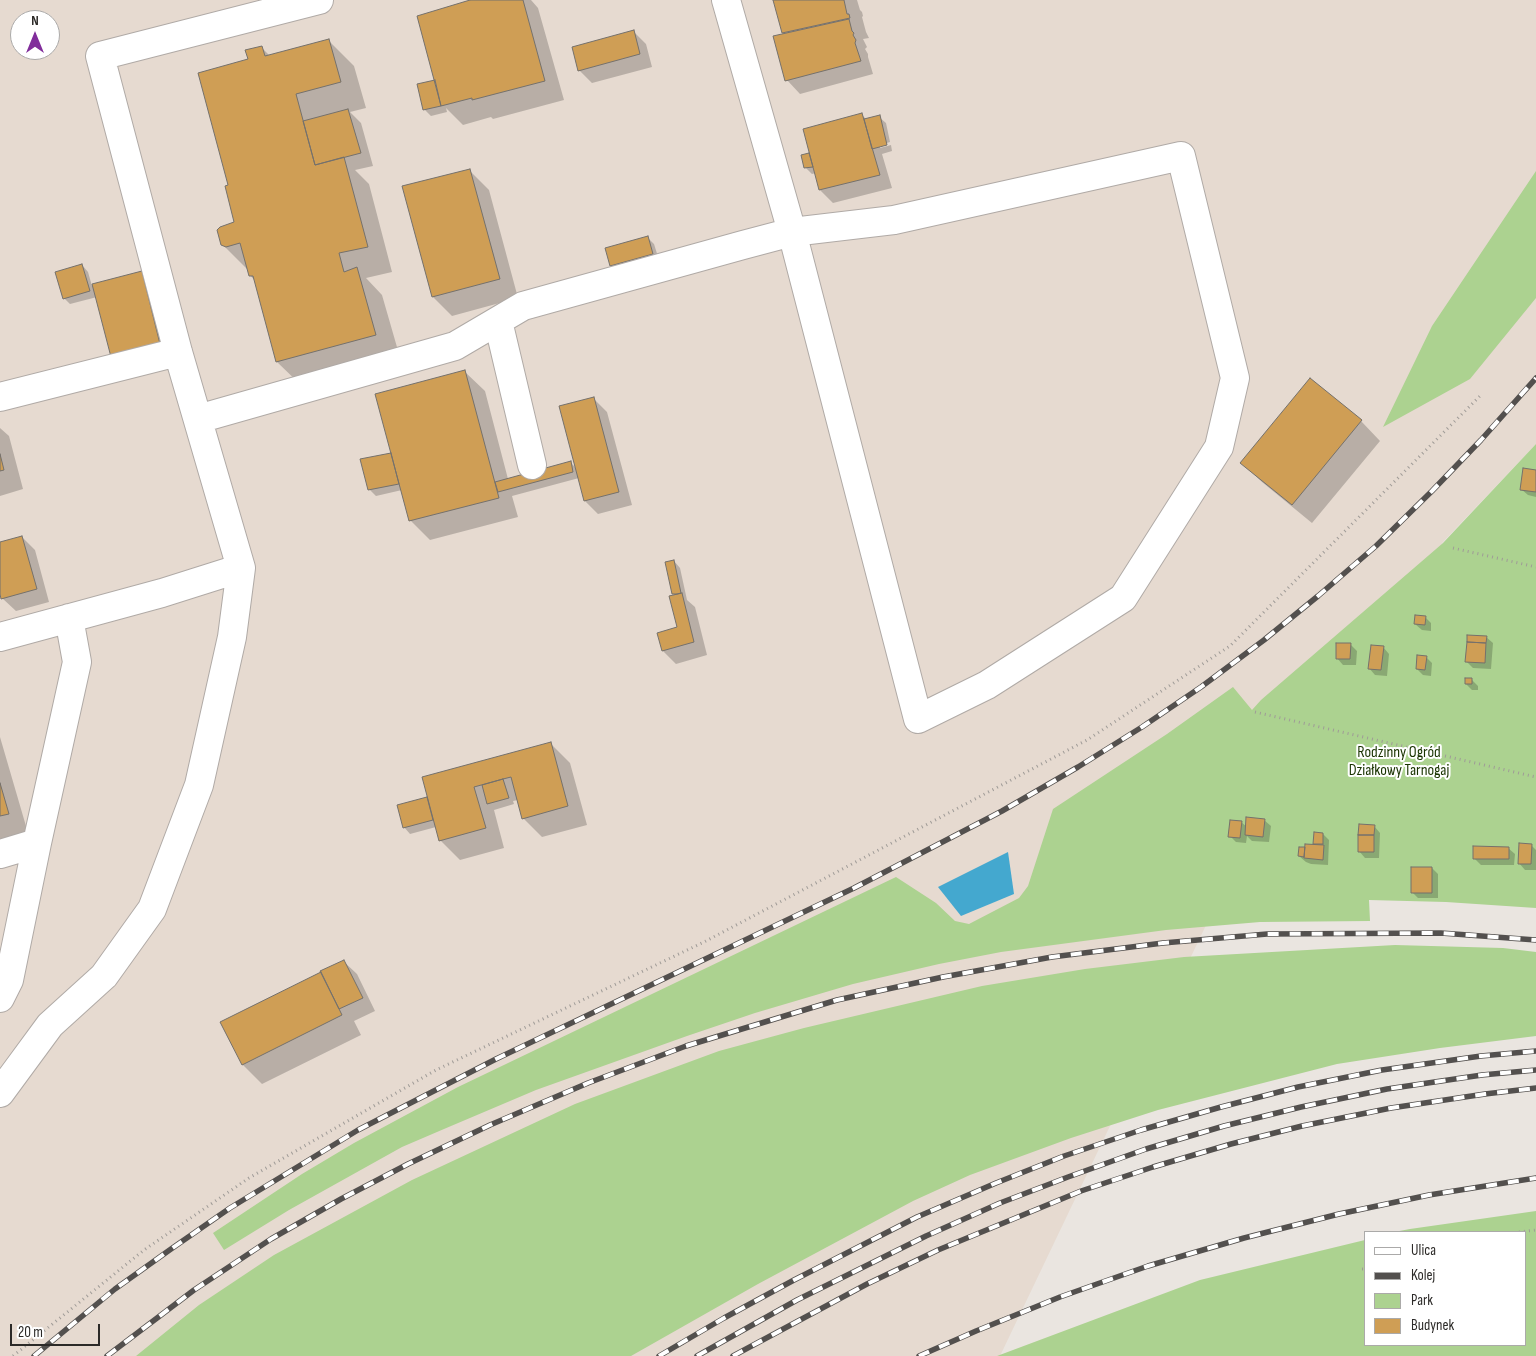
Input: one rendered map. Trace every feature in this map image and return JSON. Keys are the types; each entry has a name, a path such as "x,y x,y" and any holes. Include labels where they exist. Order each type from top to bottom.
{"lane":[{"path":"0,1093 50,1024 104,976 152,909 199,785 232,637 241,568 178,352 100,56 248,9 319,0"},
{"path":"198,419 455,346 523,306 792,232 894,220 1181,156 1235,378 1219,447 1123,598 987,685 918,719 792,232 726,0"},
{"path":"498,321 532,465"},
{"path":"0,398 178,352"},
{"path":"0,637 162,593 241,568"},
{"path":"0,998 9,980 77,662 69,618"},
{"path":"0,854 37,843"}],"path":[{"path":"12,1356 144,1250 248,1178 436,1070 704,942 1095,735 1230,646 1480,396"},
{"path":"1453,548 1536,567"},
{"path":"1255,712 1536,777"}],"shaded area":[{"path":"0,0 1536,0 1536,444 1443,542 1219,898 1000,1356 0,1356"}],"green space":[{"path":"1536,171 1536,298 1470,379 1383,427 1432,326"},
{"name":"Rodzinny Ogród Działkowy Tarnogaj","path":"1536,444 1536,908 1446,902 1369,900 1370,921 1260,922 1166,930 1001,952 853,984 755,1013 536,1090 402,1147 289,1210 224,1250 213,1233 302,1174 354,1143 458,1087 896,877 936,903 955,921 969,924 1019,898 1028,886 1053,809 1167,734 1233,687 1252,710 1261,700 1443,543"},
{"path":"1395,945 1503,948 1536,952 1536,1036 1337,1064 1158,1110 1071,1138 970,1175 913,1201 758,1284 631,1356 136,1356 199,1305 274,1255 412,1180 575,1104 719,1051 804,1028 982,986 1085,969 1184,957"},
{"path":"1536,1211 1536,1356 997,1356 1200,1280 1364,1240 1364,1346 1526,1346 1526,1231 1399,1231"}],"water":[{"path":"1008,852 1014,894 961,916 938,887"}],"building":[{"path":"470,0 523,0 545,81 441,106 417,16"},
{"path":"773,0 844,0 847,14 849,14 850,18 782,33"},
{"path":"849,19 861,61 785,81 773,36"},
{"path":"634,30 640,54 578,71 572,47"},
{"path":"329,39 341,82 296,94 315,165 344,157 368,247 339,253 344,272 357,267 376,335 276,362 253,276 249,276 240,243 226,247 221,245 217,230 234,222 225,186 228,185 198,73 248,59 245,50 262,46 265,56"},
{"path":"435,80 441,106 423,110 417,84"},
{"path":"348,109 361,153 315,165 303,121"},
{"path":"862,113 880,175 819,190 803,129"},
{"path":"880,115 887,145 872,149 864,119"},
{"path":"809,153 813,167 804,168 801,155"},
{"path":"470,169 500,279 432,297 402,186"},
{"path":"648,236 653,254 610,266 605,248"},
{"path":"82,264 90,291 63,299 55,272"},
{"path":"142,271 160,344 111,357 92,284"},
{"path":"465,370 499,498 409,521 375,394"},
{"path":"1310,378 1362,420 1292,505 1240,463"},
{"path":"594,397 619,492 584,501 559,406"},
{"path":"391,453 399,484 368,490 360,459"},
{"path":"0,454 4,470 0,471"},
{"path":"571,461 573,472 498,492 495,482"},
{"path":"1523,468 1536,470 1536,492 1520,490"},
{"path":"22,536 37,589 1,599 0,542"},
{"path":"674,560 681,593 677,594 672,594 665,562"},
{"path":"682,593 694,642 662,651 657,633 677,627 669,596"},
{"path":"1415,615 1426,616 1425,625 1414,624"},
{"path":"1467,635 1487,636 1486,643 1467,642"},
{"path":"1467,642 1486,643 1485,663 1465,662"},
{"path":"1336,643 1351,643 1350,659 1336,659"},
{"path":"1371,645 1384,646 1381,670 1368,669"},
{"path":"1417,655 1427,656 1425,670 1416,669"},
{"path":"1465,678 1472,678 1472,684 1465,684"},
{"path":"551,742 568,806 522,819 511,777 503,779 474,787 486,828 439,841 422,777"},
{"path":"503,779 509,798 487,804 482,785"},
{"path":"0,783 9,814 0,816"},
{"path":"427,797 433,820 403,828 397,805"},
{"path":"1246,817 1265,819 1263,837 1245,835"},
{"path":"1230,820 1242,821 1240,838 1228,837"},
{"path":"1359,824 1375,825 1374,835 1358,835"},
{"path":"1314,832 1323,833 1323,844 1313,844"},
{"path":"1358,835 1374,835 1374,852 1358,852"},
{"path":"1519,843 1532,844 1531,864 1518,864"},
{"path":"1305,844 1324,845 1323,860 1304,858"},
{"path":"1473,846 1509,847 1509,859 1473,859"},
{"path":"1299,847 1305,847 1304,857 1298,856"},
{"path":"1411,867 1432,867 1432,893 1411,893"},
{"path":"344,960 363,998 339,1009 320,971"},
{"path":"321,972 342,1015 242,1065 220,1022"}],"railway":[{"path":"34,1356 115,1289 171,1249 230,1208 358,1130 496,1059 854,888 1002,811 1142,727 1201,687 1264,640 1376,546 1481,440 1536,378"},
{"path":"107,1356 194,1290 271,1239 408,1164 490,1125 588,1083 686,1046 837,1000 943,977 1052,957 1163,943 1267,934 1441,933 1536,940"},
{"path":"659,1356 794,1280 917,1217 1064,1156 1141,1130 1298,1087 1382,1070 1481,1056 1536,1051"},
{"path":"697,1356 797,1300 926,1236 1000,1203 1146,1149 1224,1126 1387,1089 1482,1075 1536,1070"},
{"path":"733,1356 867,1284 938,1250 1081,1191 1231,1144 1302,1126 1391,1108 1536,1088"},
{"path":"919,1356 1060,1297 1148,1266 1244,1238 1339,1214 1429,1195 1536,1178"}]}
